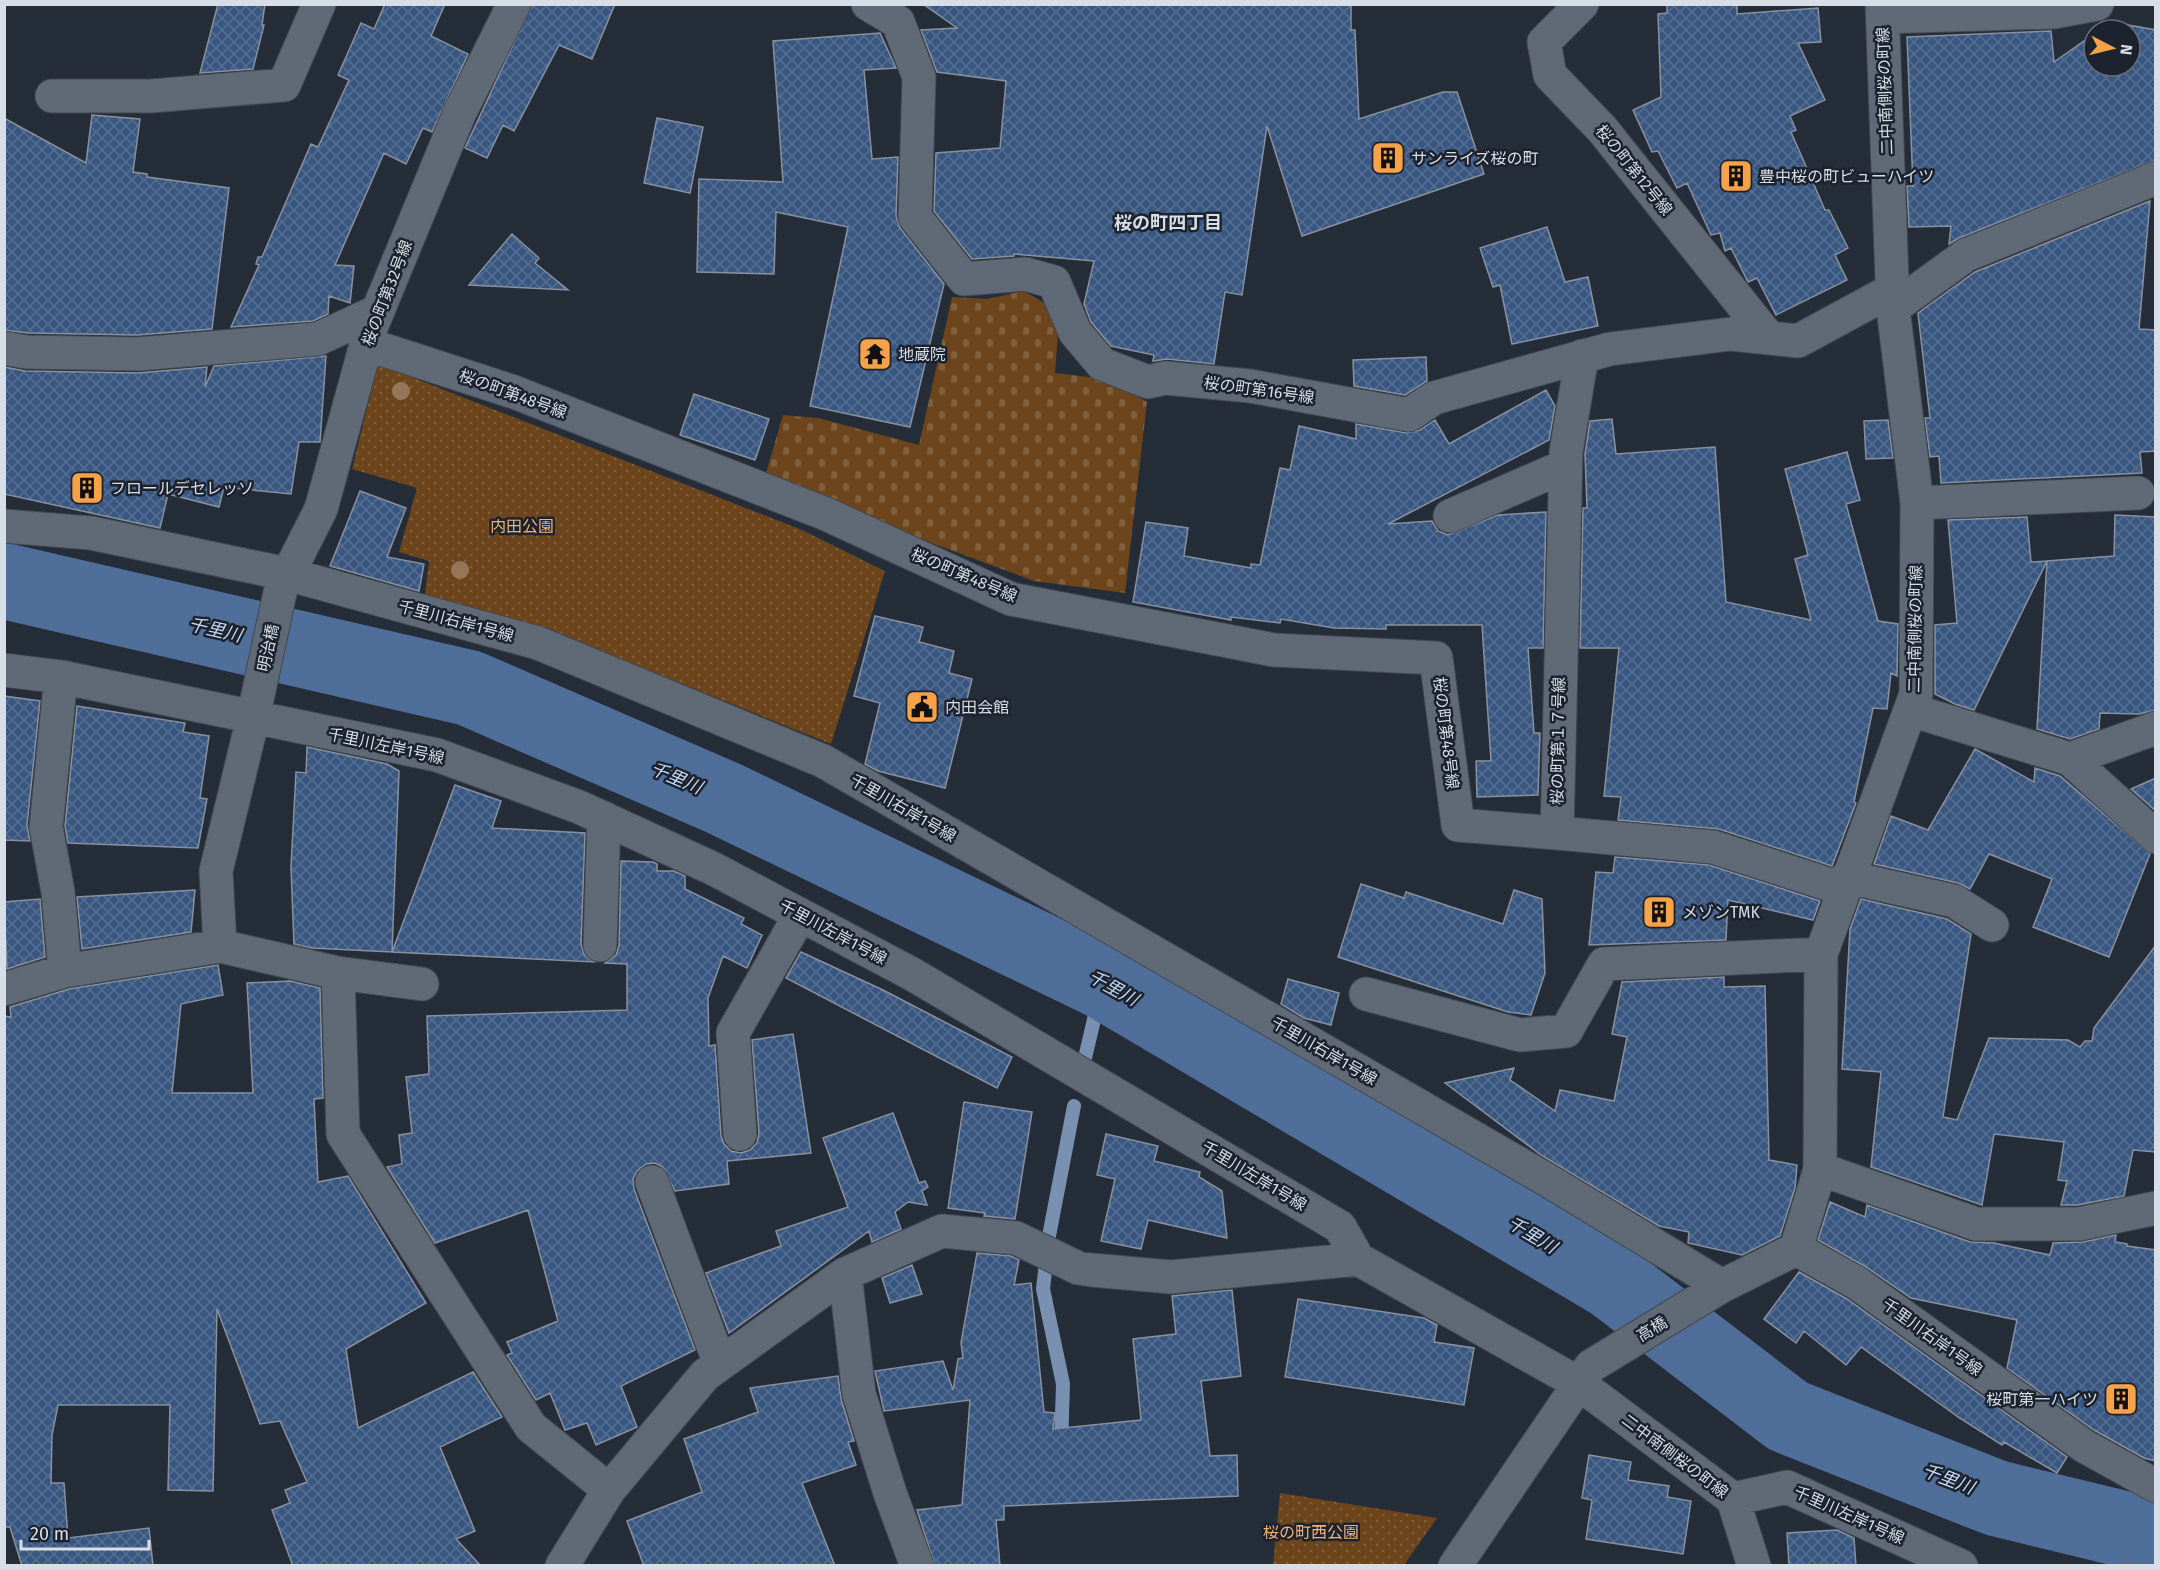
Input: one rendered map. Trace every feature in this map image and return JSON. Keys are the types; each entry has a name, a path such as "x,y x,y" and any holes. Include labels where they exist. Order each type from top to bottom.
{"street":[{"path":"52,96 151,96 284,85 319,4"},
{"name":"桜の町第32号線","path":"284,581 321,509 366,344 378,311 460,112 514,4"},
{"name":"桜の町第16号線","path":"868,4 898,22 919,77 915,217 964,279 1025,274 1054,282 1075,332 1102,364 1148,382 1165,378 1250,386 1409,416 1434,398 1610,349 1731,334 1798,341 1892,299 1966,255 2156,178"},
{"name":"桜の町第12号線","path":"1582,4 1544,42 1550,75 1602,129 1769,338"},
{"path":"1882,11 2054,12 2097,4"},
{"name":"二中南側桜の町線","path":"1796,1250 1820,1169 1821,954 1845,883 1916,694 1917,502 1892,299 1882,11"},
{"path":"4,348 26,352 138,354 318,339 378,311"},
{"name":"桜の町第48号線","path":"366,344 514,392 826,514 1011,599 1274,650 1436,658 1458,825 1557,833"},
{"name":"桜の町第１７号線","path":"1557,833 1565,466 1582,356"},
{"path":"1450,516 1565,466"},
{"path":"1917,502 2138,493"},
{"name":"千里川右岸1号線","path":"4,526 91,534 538,643 823,761 1549,1181 1718,1289"},
{"name":"明治橋","path":"220,946 216,871 284,581"},
{"name":"千里川左岸1号線","path":"4,670 61,677 254,713 438,756 604,818 714,869 912,974 1340,1227 1358,1259"},
{"path":"61,677 46,827 58,892 65,971"},
{"path":"1911,710 2070,759 2156,837"},
{"path":"2070,759 2156,728"},
{"path":"600,945 604,818"},
{"path":"1557,833 1713,847 1845,883 1953,902 1992,925"},
{"path":"740,1134 733,1033 800,915"},
{"path":"4,989 65,971 220,946 339,973 422,984"},
{"path":"1366,994 1520,1035 1566,1031 1604,964 1821,954"},
{"path":"339,973 343,1134 531,1426 609,1490"},
{"path":"1820,1169 1976,1224 2079,1224 2156,1208"},
{"path":"652,1182 720,1364"},
{"path":"562,1566 609,1490 705,1375 846,1274 942,1231 1016,1238 1045,1253 1092,1270 1171,1277 1358,1259 1584,1375 1455,1566"},
{"path":"1718,1289 1796,1250"},
{"name":"千里川右岸1号線","path":"1796,1250 1857,1283 2084,1446 2156,1485"},
{"path":"846,1274 860,1394 890,1493 917,1566"},
{"name":"高橋","path":"1584,1375 1718,1289"},
{"name":"二中南側桜の町線","path":"1584,1375 1733,1499 1754,1566"},
{"name":"千里川左岸1号線","path":"1733,1499 1787,1487 1961,1566"}],"green space":[{"path":"1024,291 1046,304 1058,333 1055,373 1106,379 1147,402 1125,593 1034,581 934,544 766,473 783,415 818,418 919,445 952,297 987,299"},
{"name":"内田公園","path":"378,364 802,530 885,571 831,744 571,639 424,602 429,561 399,552 417,488 352,469"},
{"name":"桜の町西公園","path":"1280,1493 1437,1518 1404,1565 1273,1565"}],"building":[{"path":"218,4 265,4 262,25 264,25 253,69 200,73"},
{"path":"385,4 445,4 431,36 468,54 432,132 423,128 406,164 384,153 335,265 354,266 350,303 329,296 328,314 313,321 231,327 259,265 256,264 258,257 262,257 311,144 318,147 349,80 338,75 361,23 374,29"},
{"path":"532,4 615,4 592,59 559,45 514,131 503,125 487,158 465,148"},
{"path":"923,4 1351,4 1351,30 1355,30 1359,119 1443,92 1457,92 1484,174 1302,236 1267,126 1242,295 1225,292 1214,364 1167,359 1153,361 1154,355 1111,346 1091,322 1084,304 1094,261 1014,254 1014,256 972,259 934,211 936,153 1000,148 1006,81 937,72 921,30 957,28"},
{"name":"豊中桜の町ビューハイツ","path":"1667,4 1737,4 1737,14 1818,8 1821,42 1798,43 1825,100 1790,116 1796,130 1791,132 1825,210 1829,210 1848,248 1835,255 1847,280 1776,315 1757,278 1748,282 1731,248 1725,251 1720,233 1711,235 1687,183 1677,188 1658,151 1652,152 1633,110 1661,97 1658,14 1667,13"},
{"path":"2142,28 2156,30 2155,160 1949,244 1951,226 1909,227 1907,186 1913,186 1907,37 2051,31 2054,62 2082,42 2082,78 2142,78"},
{"path":"880,33 896,68 864,70 872,159 898,157 896,216 900,228 944,284 910,427 810,406 848,227 776,212 774,274 697,272 699,179 783,182 773,41"},
{"path":"92,115 140,119 133,172 147,174 147,177 229,188 212,329 137,335 28,333 4,330 4,118 86,163"},
{"path":"657,118 703,127 690,193 644,183"},
{"path":"2150,201 2139,329 2156,330 2156,451 2140,452 2142,473 1941,483 1939,456 1930,457 1925,418 1930,418 1918,313 1975,272"},
{"path":"1547,227 1565,282 1588,277 1598,326 1512,344 1500,285 1493,287 1480,248"},
{"path":"512,234 539,258 535,263 568,290 469,285"},
{"path":"326,356 320,442 299,442 291,494 224,487 219,507 168,494 160,528 4,494 4,367 25,371 138,373 207,367 205,387 214,366"},
{"path":"1426,357 1427,381 1405,395 1354,386 1353,360"},
{"path":"1546,390 1555,406 1549,440 1388,524 1432,521 1438,531 1448,535 1498,515 1546,512 1543,648 1528,648 1534,733 1540,733 1538,795 1477,797 1476,761 1491,761 1482,625 1386,625 1386,629 1334,628 1281,619 1280,623 1231,617 1231,620 1133,602 1146,522 1188,528 1184,556 1251,568 1251,564 1260,565 1280,468 1290,470 1299,426 1356,439 1356,424 1407,433 1420,430 1435,420 1449,444"},
{"path":"694,394 769,419 755,460 680,435"},
{"path":"1612,419 1616,454 1715,447 1726,602 1811,620 1795,559 1808,555 1785,469 1847,452 1860,500 1846,504 1878,621 1898,624 1897,676 1891,673 1887,709 1873,708 1854,802 1856,803 1832,866 1719,829 1618,820 1621,797 1604,796 1619,648 1580,648 1583,508 1587,508 1585,454 1590,421"},
{"path":"1888,420 1893,458 1866,459 1864,421"},
{"path":"360,491 406,508 387,557 424,564 419,591 330,566"},
{"path":"2115,515 2156,517 2156,710 2139,714 2100,713 2099,729 2070,739 2037,729 2047,561 2114,556"},
{"path":"2027,517 2031,562 2047,561 1974,710 1955,704 1935,694 1935,625 1957,623 1948,520"},
{"path":"875,616 923,627 919,642 954,651 949,673 972,679 945,788 878,771 865,764 880,703 854,696"},
{"path":"4,696 40,701 27,825 30,841 4,840"},
{"path":"77,706 185,723 183,732 209,736 200,798 207,799 198,848 68,843 65,826"},
{"path":"307,747 387,764 399,771 392,952 312,948 294,944 291,867 296,772 306,773"},
{"path":"1975,749 2034,782 2035,768 2060,776 2150,854 2109,957 2033,927 2052,879 1989,854 1970,889 1958,883 1874,864 1891,816 1928,830"},
{"path":"2156,778 2156,811 2131,789"},
{"path":"455,785 501,801 492,828 585,833 581,944 584,954 594,962 392,952"},
{"name":"メゾンTMK","path":"1615,857 1709,865 1820,901 1813,920 1728,900 1726,940 1589,945 1596,872 1613,873"},
{"path":"621,861 653,862 657,864 657,871 674,871 685,876 685,889 744,918 741,924 762,935 747,968 723,956 708,998 709,1046 715,1045 721,1136 724,1144 731,1151 741,1153 750,1150 757,1143 759,1133 752,1040 793,1034 811,1153 727,1161 729,1184 675,1191 663,1167 655,1163 646,1164 637,1171 633,1179 634,1189 695,1350 621,1386 637,1427 596,1445 587,1423 565,1430 550,1393 536,1400 507,1355 512,1353 507,1342 558,1321 528,1210 435,1243 387,1167 402,1164 399,1135 412,1133 406,1077 429,1074 427,1016 627,1010 627,964 605,963 616,955 619,946"},
{"path":"1361,884 1404,898 1406,892 1503,924 1514,890 1542,899 1545,973 1531,1015 1508,1012 1338,957"},
{"path":"195,890 191,932 82,949 77,897"},
{"path":"40,899 45,957 7,969 4,902"},
{"path":"1861,899 1947,919 1971,934 1943,1117 1957,1120 1989,1038 2068,1040 2080,1047 2085,1041 2092,1041 2094,1028 2156,945 2156,1152 2133,1150 2124,1196 2077,1205 2061,1205 2067,1181 2058,1180 2064,1142 1994,1134 1982,1205 1871,1167 1881,1072 1842,1069 1850,929"},
{"path":"801,952 883,990 1012,1057 997,1088 786,978"},
{"path":"218,965 223,995 181,1004 172,1093 253,1093 247,983 290,981 320,988 323,1098 314,1099 318,1182 348,1176 426,1303 346,1349 358,1428 473,1372 502,1417 440,1447 475,1531 456,1539 481,1566 293,1566 272,1510 290,1503 285,1490 307,1482 280,1421 260,1424 217,1309 213,1491 168,1490 170,1405 58,1405 52,1435 51,1483 64,1483 68,1538 149,1528 153,1566 22,1566 10,1527 4,1527 4,1016 11,1017 10,1007 69,989"},
{"path":"1724,977 1724,987 1765,986 1769,1160 1797,1165 1795,1188 1780,1236 1742,1255 1688,1243 1689,1232 1659,1226 1541,1155 1445,1083 1514,1068 1510,1080 1555,1111 1560,1090 1614,1101 1627,1037 1612,1034 1622,982"},
{"path":"1288,979 1339,993 1331,1025 1304,1018 1281,1004"},
{"path":"964,1102 1032,1112 1015,1219 984,1216 985,1213 948,1208"},
{"path":"893,1113 919,1183 925,1181 928,1187 922,1191 927,1205 908,1202 895,1212 901,1229 872,1242 869,1231 729,1333 706,1273 781,1246 776,1231 848,1207 823,1138"},
{"path":"1106,1134 1158,1146 1154,1161 1200,1172 1199,1177 1222,1191 1227,1238 1148,1220 1141,1249 1101,1241 1115,1179 1097,1175"},
{"path":"1830,1202 1865,1217 1867,1205 1970,1242 1994,1243 2050,1255 2053,1243 2083,1242 2116,1235 2115,1242 2156,1250 2156,1461 2144,1458 2094,1430 2007,1368 2017,1320 1911,1298 1866,1267 1818,1240"},
{"path":"977,1253 1011,1256 1019,1260 1014,1285 1031,1283 1044,1412 1055,1413 1053,1429 1141,1420 1133,1339 1176,1334 1172,1296 1232,1290 1241,1376 1201,1381 1210,1456 1237,1455 1238,1496 1004,1506 1004,1520 996,1520 1000,1566 935,1566 917,1510 962,1505 970,1400 884,1411 875,1371 943,1361 953,1390 958,1359 963,1358 961,1343"},
{"path":"912,1265 922,1294 890,1303 882,1278"},
{"path":"1799,1272 1847,1299 2067,1457 2057,1473 2004,1442 2002,1445 1958,1417 1861,1347 1846,1365 1804,1331 1796,1343 1764,1319"},
{"path":"1298,1299 1424,1318 1437,1325 1434,1342 1474,1348 1464,1405 1285,1377"},
{"path":"838,1376 841,1399 854,1441 848,1442 856,1465 802,1483 835,1566 644,1566 627,1521 702,1492 684,1439 758,1412 750,1388"},
{"path":"1589,1455 1631,1462 1628,1480 1669,1486 1667,1497 1691,1501 1683,1554 1586,1539 1592,1500 1582,1498"},
{"path":"1837,1530 1854,1538 1856,1566 1789,1566 1787,1533"}],"waterway":[{"name":"千里川","path":"4,581 469,688 723,798 1103,981 1613,1282 1788,1416 1996,1498 2156,1537"},
{"path":"1085,1058 1103,981"},
{"path":"1061,1447 1063,1384 1043,1289 1049,1236 1074,1106"}],"place":[{"name":"サンライズ桜の町","path":"1388,158"},
{"name":"豊中桜の町ビューハイツ","path":"1736,176"},
{"name":"地蔵院","path":"875,354"},
{"name":"フロールデセレッソ","path":"87,488"},
{"name":"内田会館","path":"922,707"},
{"name":"メゾンTMK","path":"1659,912"},
{"name":"桜町第一ハイツ","path":"2121,1399"}],"district":[{"name":"桜の町四丁目","path":"1168,223"}]}
